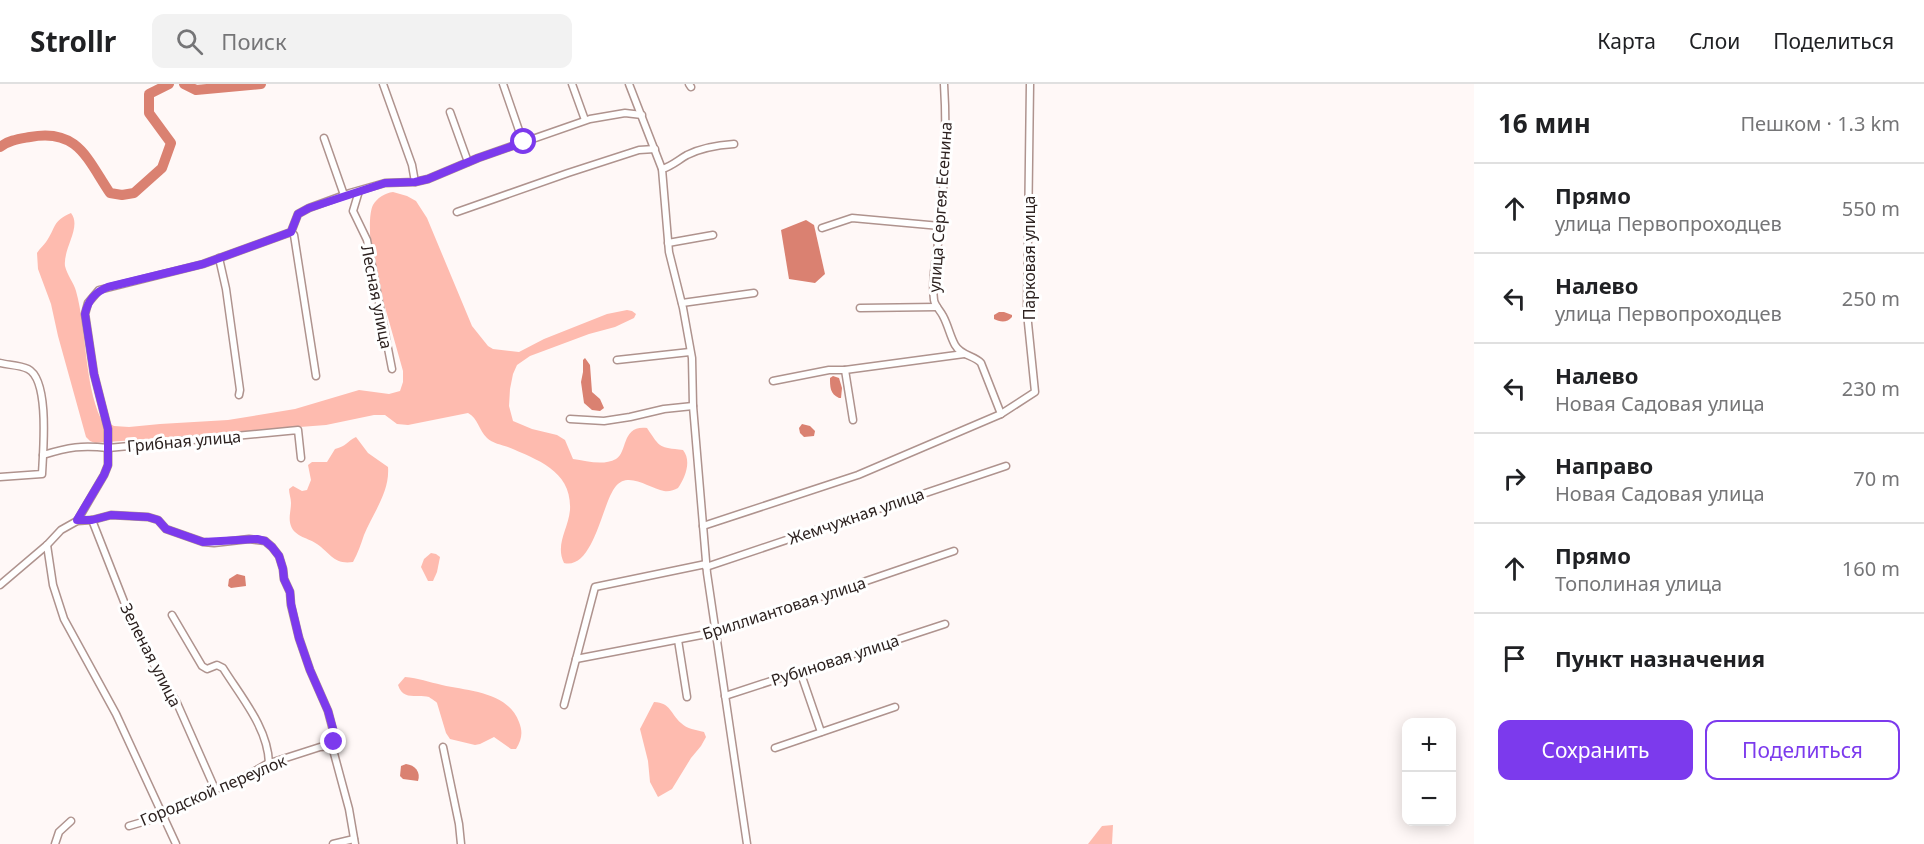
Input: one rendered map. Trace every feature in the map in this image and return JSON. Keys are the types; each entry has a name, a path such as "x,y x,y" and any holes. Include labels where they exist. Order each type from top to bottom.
{"street":[{"path":"383,84 412,165 415,182"},
{"path":"503,84 524,142"},
{"path":"572,84 585,120"},
{"path":"629,84 662,169 668,243 682,303 690,352 706,565 747,844"},
{"name":"улица Сергея Есенина","path":"944,84 946,117 934,302 942,313 956,346 964,354 981,363 1001,414"},
{"name":"Парковая улица","path":"1001,414 1032,395 1035,387 1027,313 1030,84"},
{"path":"450,112 468,162"},
{"path":"77,520 108,465 108,429 94,374 85,314 88,303 99,290 203,264 291,232 298,214 344,195 385,183 428,179 468,162 585,120 612,114 642,115"},
{"path":"324,138 344,195"},
{"path":"662,169 674,165 690,154 724,144 734,144"},
{"path":"457,212 639,150 655,149"},
{"name":"Лесная улица","path":"359,192 353,211 367,240 392,369"},
{"path":"822,228 852,218 940,226"},
{"path":"291,232 294,235 316,376"},
{"path":"668,243 713,235"},
{"path":"219,258 226,289 239,394"},
{"path":"682,303 753,293"},
{"path":"860,308 937,308"},
{"path":"617,360 690,352"},
{"path":"773,381 829,370 964,354"},
{"path":"0,363 29,369 36,377 43,404 45,439 42,474 0,477"},
{"path":"844,370 853,420"},
{"path":"570,419 604,421 664,409 693,406"},
{"path":"703,526 858,476 1001,414"},
{"name":"Грибная улица","path":"43,455 67,448 87,446 108,448 298,430 301,459"},
{"name":"Жемчужная улица","path":"564,705 595,587 706,565 1006,466"},
{"path":"0,585 61,530 77,520 92,520 111,515 148,517 158,520 166,529 203,542 249,539 265,541 279,556 310,670 328,711 333,729 333,746 349,809 354,842 333,844"},
{"name":"Зеленая улица","path":"92,520 132,622 158,673 177,703 215,789"},
{"path":"47,545 53,585 64,619 116,714 176,844"},
{"name":"Бриллиантовая улица","path":"576,659 717,632 954,551"},
{"path":"172,615 202,666 207,669 217,665 223,668 254,717 266,746 269,763"},
{"name":"Рубиновая улица","path":"725,696 945,624"},
{"path":"678,640 687,697"},
{"path":"800,672 820,732"},
{"path":"775,748 895,707"},
{"name":"Городской переулок","path":"129,826 164,816 192,798 240,779 269,763 320,747 333,746"},
{"path":"443,747 461,844"},
{"path":"55,844 59,832 71,821"}],"shaded area":[{"path":"393,192 416,201 427,218 472,326 493,349 519,352 544,339 607,314 627,310 636,314 634,318 615,327 530,356 517,365 513,374 509,406 513,421 532,429 557,435 565,440 573,459 600,463 616,459 620,456 629,435 639,428 647,428 661,446 683,450 686,454 686,469 676,489 658,490 633,480 621,482 616,486 590,546 583,556 574,562 564,563 562,556 561,543 570,510 569,497 559,476 541,462 489,440 468,413 408,425 397,424 385,415 374,415 326,425 95,443 86,437 51,304 38,269 37,253 60,219 71,213 74,219 65,266 80,306 91,389 101,419 114,426 129,427 228,420 295,409 359,390 389,394 400,391 403,371 374,268 370,236 373,205 382,196"},
{"path":"806,220 814,225 825,274 815,283 789,279 781,230"},
{"path":"999,312 1012,315 1012,317 1003,321 994,319 994,315"},
{"path":"585,358 590,365 592,392 600,399 604,408 600,411 592,410 584,403 581,382"},
{"path":"833,376 839,378 842,388 841,398 831,390 830,378"},
{"path":"802,424 810,426 815,431 814,436 804,437 800,433 799,428"},
{"path":"356,437 368,453 388,467 388,476 384,494 353,562 341,562 293,530 290,520 289,489 293,486 302,491 307,490 311,480 308,465 312,462 327,462 335,449"},
{"path":"431,553 440,557 433,581 428,581 421,567 424,559"},
{"path":"237,574 245,576 246,586 231,588 228,586 229,579"},
{"path":"405,677 475,691 506,704 514,712 521,729 521,739 516,749 511,749 494,737 475,745 450,739 437,702 429,697 407,695 400,690 398,685"},
{"path":"654,702 667,706 683,725 704,732 706,737 672,789 658,797 650,782 648,761 640,729"},
{"path":"406,764 416,769 419,775 418,781 403,779 400,776 401,766"},
{"path":"1113,825 1112,844 1088,844 1102,826"}],"waterway":[{"path":"0,147 11,141 30,137 46,135 60,137 79,149 110,193 122,195 134,193 162,168 171,143 149,113 149,94 169,84"},
{"path":"184,84 196,90 261,84"}],"route":[{"path":"334,742 328,711 318,691 299,638 290,592 284,579 279,556 272,547 265,541 257,539 203,542 166,529 158,520 148,517 111,515 92,520 77,520 108,465 108,429 94,374 86,308 99,290 203,264 291,232 295,227 298,214 309,208 385,183 428,179 524,142"}]}
